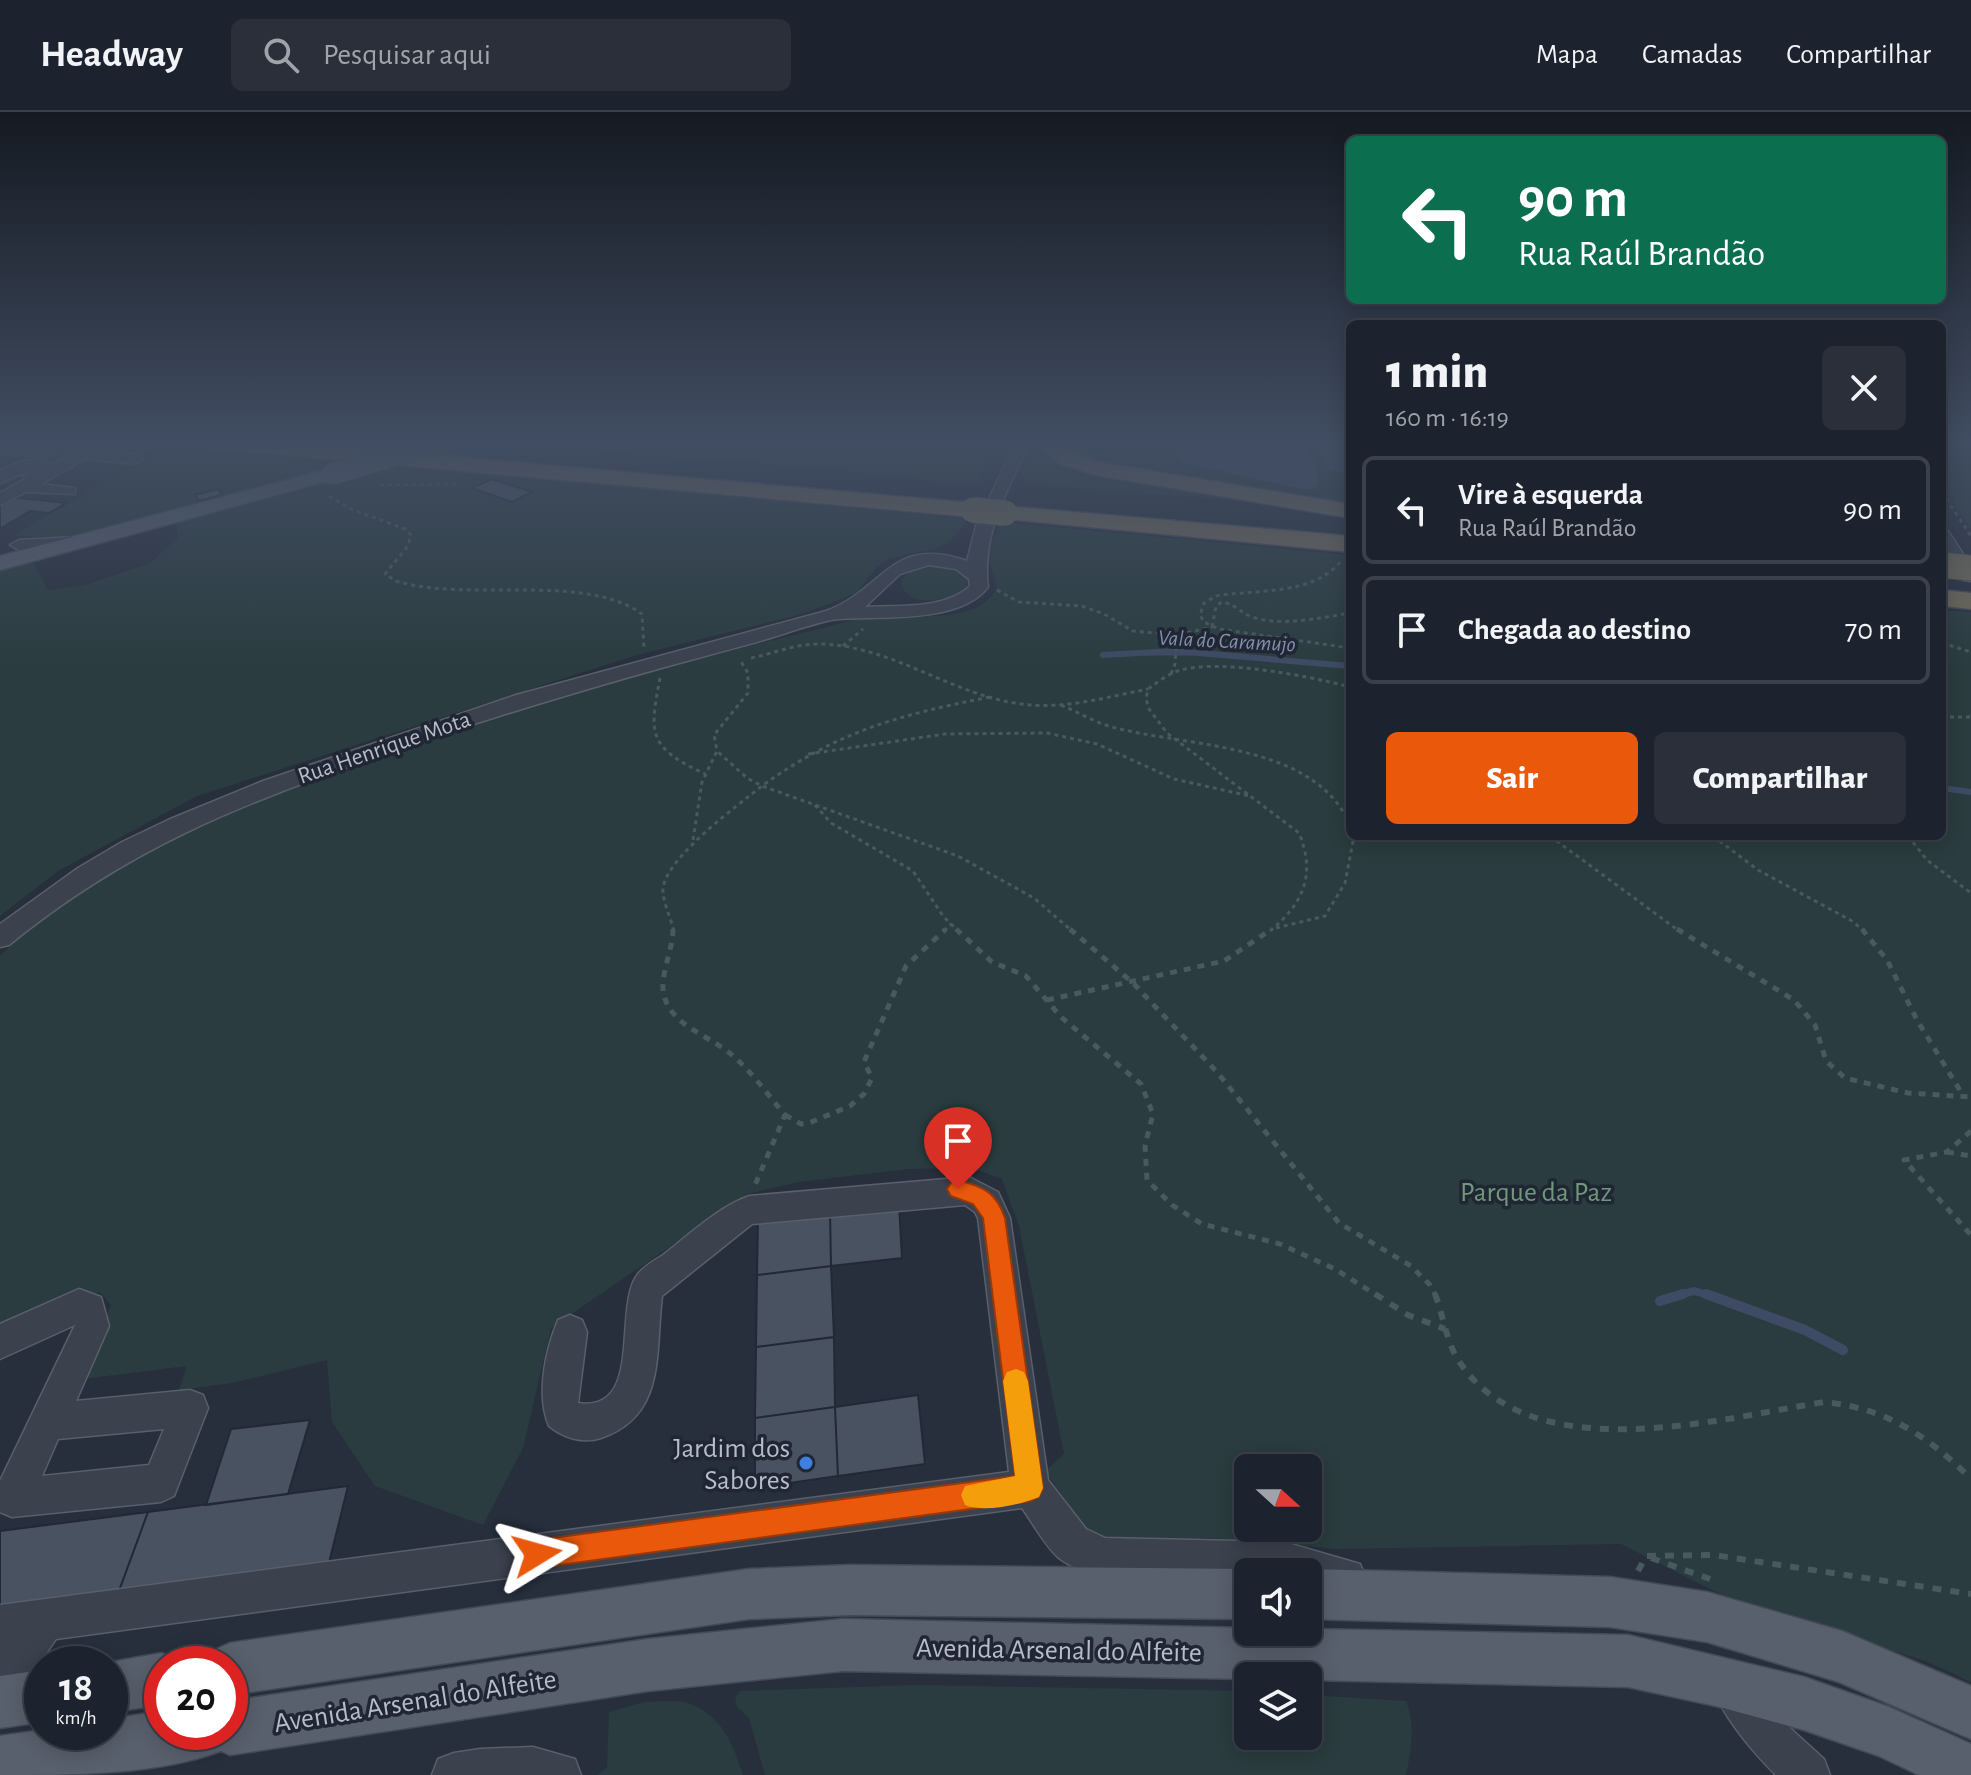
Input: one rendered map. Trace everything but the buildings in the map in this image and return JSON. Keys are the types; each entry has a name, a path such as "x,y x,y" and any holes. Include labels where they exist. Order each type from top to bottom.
{"highway":[{"path":"1074,518 1346,549"},
{"path":"1245,518 1346,527"},
{"path":"1946,567 1971,581"},
{"path":"1946,579 1971,581"},
{"path":"1946,596 1971,581"}],"main road":[{"path":"0,563 20,551 82,542 179,518"},
{"path":"248,1666 749,1594 850,1590 1234,1594"},
{"path":"1322,1594 1610,1602 1707,1617 1842,1657 1971,1713"},
{"name":"Avenida Arsenal do Alfeite","path":"248,1725 648,1665 843,1645 1628,1661 1729,1681 1836,1714 1971,1773"},
{"path":"0,1702 24,1699"},
{"path":"0,1763 144,1741"}],"street":[{"path":"799,625 850,608 868,597 900,567 951,551 982,518"},
{"path":"799,625 868,611 926,608 967,600 979,587 976,561 988,518"},
{"path":"1946,541 1971,581"},
{"path":"0,545 13,557 20,551"},
{"path":"1946,549 1971,581"},
{"path":"917,561 943,560 959,564 972,570 978,578"},
{"path":"888,575 886,589 893,598 926,608"},
{"name":"Rua Henrique Mota","path":"0,938 69,884 106,861 194,815 243,794 542,694 799,625"},
{"path":"570,1332 559,1397 562,1413 581,1423 606,1420 627,1403 634,1388 645,1297 650,1285 749,1210 958,1189 973,1192 984,1199 994,1218 1030,1488 1072,1543 1091,1554 1116,1559 1284,1562 1413,1595"},
{"path":"0,1342 71,1307 79,1305 89,1309 92,1326 48,1422"},
{"path":"0,1626 1030,1488"},
{"path":"0,1683 45,1620"},
{"path":"1729,1681 1775,1743 1808,1775"},
{"path":"454,1775 521,1767 559,1775"}],"path":[{"path":"374,518 405,529 411,535 412,542 407,549 387,566 385,574 389,578 487,592 599,595 629,604 642,614 642,645 646,653"},
{"path":"1959,518 1971,536"},
{"path":"1212,627 1200,615 1204,603 1210,599 1228,593 1315,582 1332,574 1346,549"},
{"path":"995,590 1019,602 1082,606 1104,614 1133,631 1177,635 1212,627 1346,647"},
{"path":"1212,627 1216,606 1222,602 1235,604 1243,615 1265,620 1346,613"},
{"path":"1170,674 1177,662 1173,646 1177,635"},
{"path":"1946,644 1971,652"},
{"path":"764,656 803,645 843,646 900,663 947,684 1023,704 1058,704 1148,689 1170,674 1185,669 1219,668 1308,677 1346,686"},
{"path":"740,660 747,669 750,687 741,706 723,720 714,735 717,751 747,778 762,786 958,856 1034,898 1133,983 1217,1072 1339,1223 1354,1235 1414,1268 1429,1284 1439,1304 1445,1329 1460,1362 1474,1379 1513,1407 1554,1423 1594,1429 1651,1429 1824,1402 1845,1403 1887,1413 1909,1424 1971,1479"},
{"path":"662,668 652,718 654,733 667,752 705,774"},
{"path":"1046,1000 1224,961 1274,929 1303,894 1310,869 1309,856 1299,833 1156,721 1146,699 1148,689"},
{"path":"951,924 906,966 864,1062 872,1078 864,1094 850,1106 809,1123 801,1124 785,1115 735,1057 716,1041 695,1033 686,1025 671,1009 663,990 674,931 663,889 671,870 693,843 762,786 833,738 896,715 990,697"},
{"path":"1058,704 1109,727 1252,756 1304,776 1328,789 1346,816"},
{"path":"1946,716 1971,717"},
{"path":"805,755 945,734 1047,733 1097,744 1174,779 1253,796"},
{"path":"693,843 705,774 717,751"},
{"path":"812,802 831,823 913,871 951,924 992,962 1026,976 1061,1017 1141,1084 1153,1114 1145,1145 1147,1180 1172,1205 1202,1224 1280,1244 1335,1269 1408,1315 1445,1329"},
{"path":"1274,929 1325,916 1345,883 1353,840"},
{"path":"1555,840 1696,943 1794,1000 1815,1025 1826,1061 1845,1078 1880,1089 1971,1097"},
{"path":"1718,840 1758,870 1852,921 1868,934 1887,960 1917,1020 1964,1097"},
{"path":"1911,840 1927,860 1971,893"},
{"path":"749,1210 752,1189 772,1154 771,1142 785,1115"},
{"path":"1947,1152 1971,1131"},
{"path":"1971,1156 1947,1152 1904,1160 1971,1235"},
{"path":"1610,1602 1631,1584 1646,1556 1714,1555 1971,1594"}],"green space":[{"path":"44,518 156,518 85,534 14,535"},
{"path":"195,518 968,519 951,540 936,548 888,559 875,569 857,593 802,614 637,655 197,796 58,871 0,916 0,570 32,561 48,590 86,585 150,563 178,538 176,523"},
{"path":"1963,518 1971,518 1971,529"},
{"name":"Parque da Paz","path":"1001,522 1346,555 1346,840 1946,840 1946,610 1971,612 1971,1682 1928,1662 1724,1596 1621,1544 1337,1549 1257,1542 1322,1542 1322,1454 1234,1454 1234,1540 1095,1541 1045,1471 1064,1454 1019,1226 1002,1179 972,1168 908,1169 799,1182 747,1194 551,1328 523,1448 483,1525 375,1486 332,1422 327,1360 232,1383 179,1390 187,1366 83,1379 111,1305 100,1292 58,1303 0,1330 0,956 44,918 138,856 188,831 239,808 346,768 566,695 640,674 865,617 938,616 974,608 988,600 997,587 987,555"},
{"path":"935,566 959,570 968,578 967,589 950,597 930,600 919,600 904,590 901,581 908,573"},
{"path":"915,1685 1234,1691 1234,1750 1322,1750 1322,1696 1406,1701 1412,1728 1411,1747 1406,1775 765,1775 749,1718 737,1707 735,1698 740,1691"},
{"path":"644,1702 683,1702 710,1715 730,1742 743,1775 598,1775 607,1767 609,1712"}],"waterway":[{"name":"Vala do Caramujo","path":"1103,655 1175,651 1346,666"},
{"name":"Vala do Caramujo","path":"1147,653 1193,653"},
{"name":"Vala do Caramujo","path":"1946,789 1971,792"},
{"name":"Vala do Caramujo","path":"1681,1295 1694,1291 1708,1295"},
{"name":"Vala do Caramujo","path":"1660,1301 1681,1295"},
{"name":"Vala do Caramujo","path":"1676,1296 1681,1295"},
{"name":"Vala do Caramujo","path":"1708,1295 1713,1296"},
{"name":"Vala do Caramujo","path":"1708,1295 1805,1330 1843,1350"}],"slow traffic":[{"path":"974,1495 1030,1488 1016,1381"}],"place":[{"name":"Jardim dos Sabores","path":"806,1463"}],"route":[{"path":"537,1554 1030,1488 994,1218 990,1206 980,1196 958,1189"}]}
